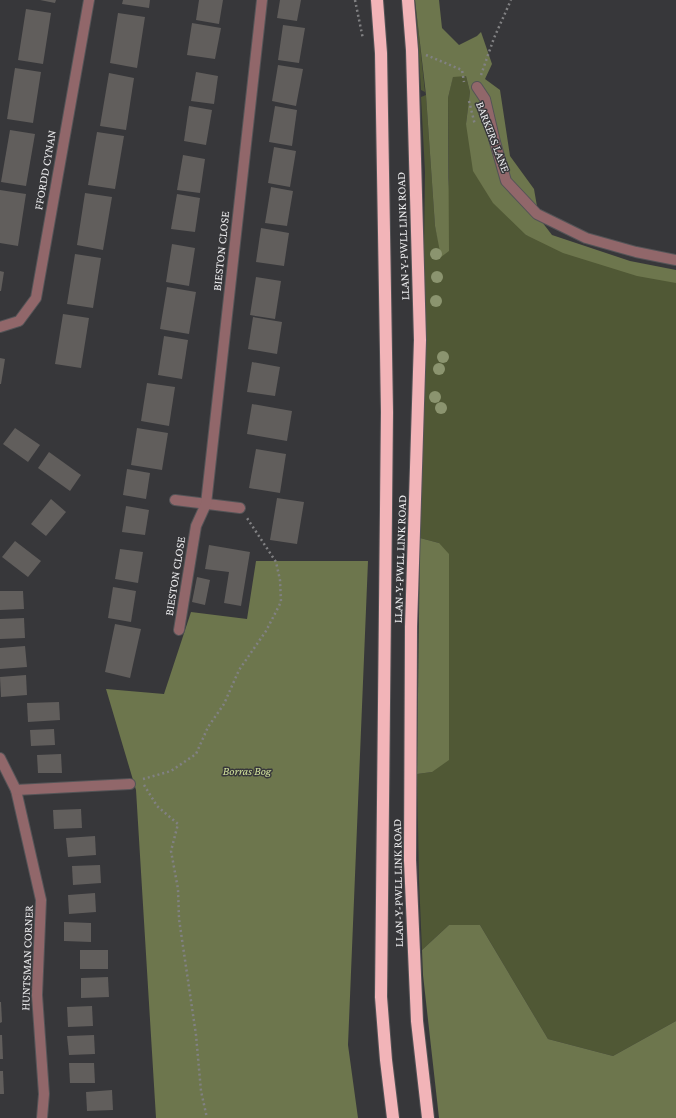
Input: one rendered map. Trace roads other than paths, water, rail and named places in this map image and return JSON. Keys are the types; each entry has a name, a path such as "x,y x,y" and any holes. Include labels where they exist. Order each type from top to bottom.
{"highway":[{"name":"LLAN-Y-PWLL LINK ROAD","path":"377,0 381,53 387,412 381,997 386,1060 393,1118"},
{"name":"LLAN-Y-PWLL LINK ROAD","path":"408,0 412,50 420,340 411,627 410,860 417,1021 428,1118"}],"street":[{"name":"FFORDD CYNAN","path":"0,326 19,321 36,298 89,0"},
{"name":"BIESTON CLOSE","path":"179,630 196,526 206,504 262,0"},
{"path":"477,87 485,99 506,181 537,214 586,238 636,252 676,260"},
{"path":"175,500 240,508"},
{"name":"HUNTSMAN CORNER","path":"0,758 16,790 41,900 37,996 44,1094 42,1118"},
{"path":"16,790 130,784"}],"park label":[{"name":"Borras Bog","path":"247,771"}]}
